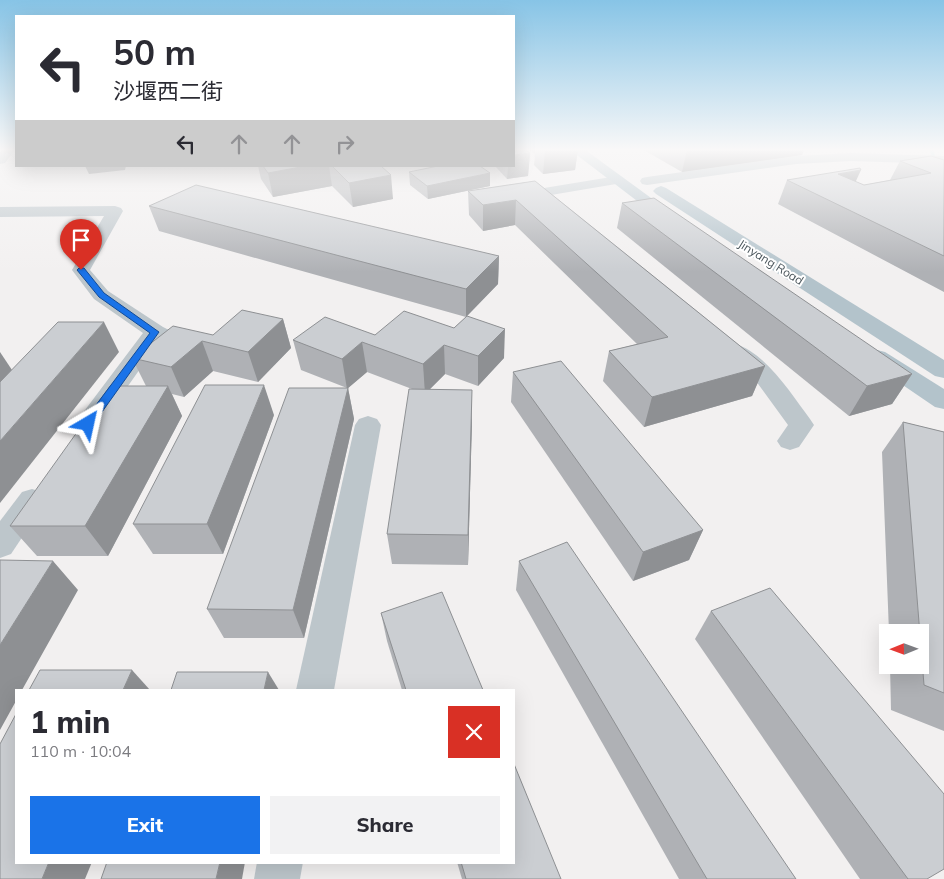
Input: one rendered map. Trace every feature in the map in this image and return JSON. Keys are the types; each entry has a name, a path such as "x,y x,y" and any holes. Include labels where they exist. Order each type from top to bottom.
{"main road":[{"path":"631,190 688,230"},
{"name":"Jinyang Road","path":"660,190 944,371"},
{"path":"861,346 944,402"}],"street":[{"path":"551,190 538,192 576,224"},
{"path":"0,212 115,210 81,270 102,295 155,332 182,345 209,342"},
{"path":"80,435 155,332"},
{"path":"723,341 761,372 801,425 790,441"},
{"path":"315,689 368,425"},
{"path":"3,535 45,483"},
{"path":"277,879 280,864"}],"building":[{"path":"185,190 217,190 499,256 466,289 149,206"},
{"path":"546,190 765,366 652,397 609,351 668,337 516,200 483,205 468,191"},
{"path":"808,190 944,190 944,256"},
{"path":"654,198 912,374 867,386 622,203"},
{"path":"242,310 283,319 248,352 202,341 171,367 132,358 173,326 213,335"},
{"path":"404,311 454,328 467,316 505,329 478,356 444,345 423,364 362,342 342,359 293,340 325,317 375,335"},
{"path":"58,322 104,322 0,441 0,382"},
{"path":"561,361 703,530 643,552 513,372"},
{"path":"205,385 264,385 207,524 133,524"},
{"path":"110,386 168,386 85,526 10,526"},
{"path":"289,388 348,388 293,610 207,609"},
{"path":"409,389 472,390 468,535 387,534"},
{"path":"903,422 944,432 944,693 924,685 923,674 929,674 929,624 919,624"},
{"path":"567,542 796,879 707,879 519,561"},
{"path":"0,560 53,561 0,645"},
{"path":"770,588 944,794 944,869 927,879 908,879 711,611"},
{"path":"442,592 483,689 406,689 381,613"},
{"path":"40,670 132,670 123,689 30,689"},
{"path":"177,672 268,672 264,689 171,689"},
{"path":"15,716 15,864 48,864 42,879 0,879 0,744"},
{"path":"515,766 561,879 466,879 462,864 515,864"},
{"path":"106,864 220,864 216,879 101,879"}],"route":[{"path":"81,270 102,295 155,332 88,424"}]}
